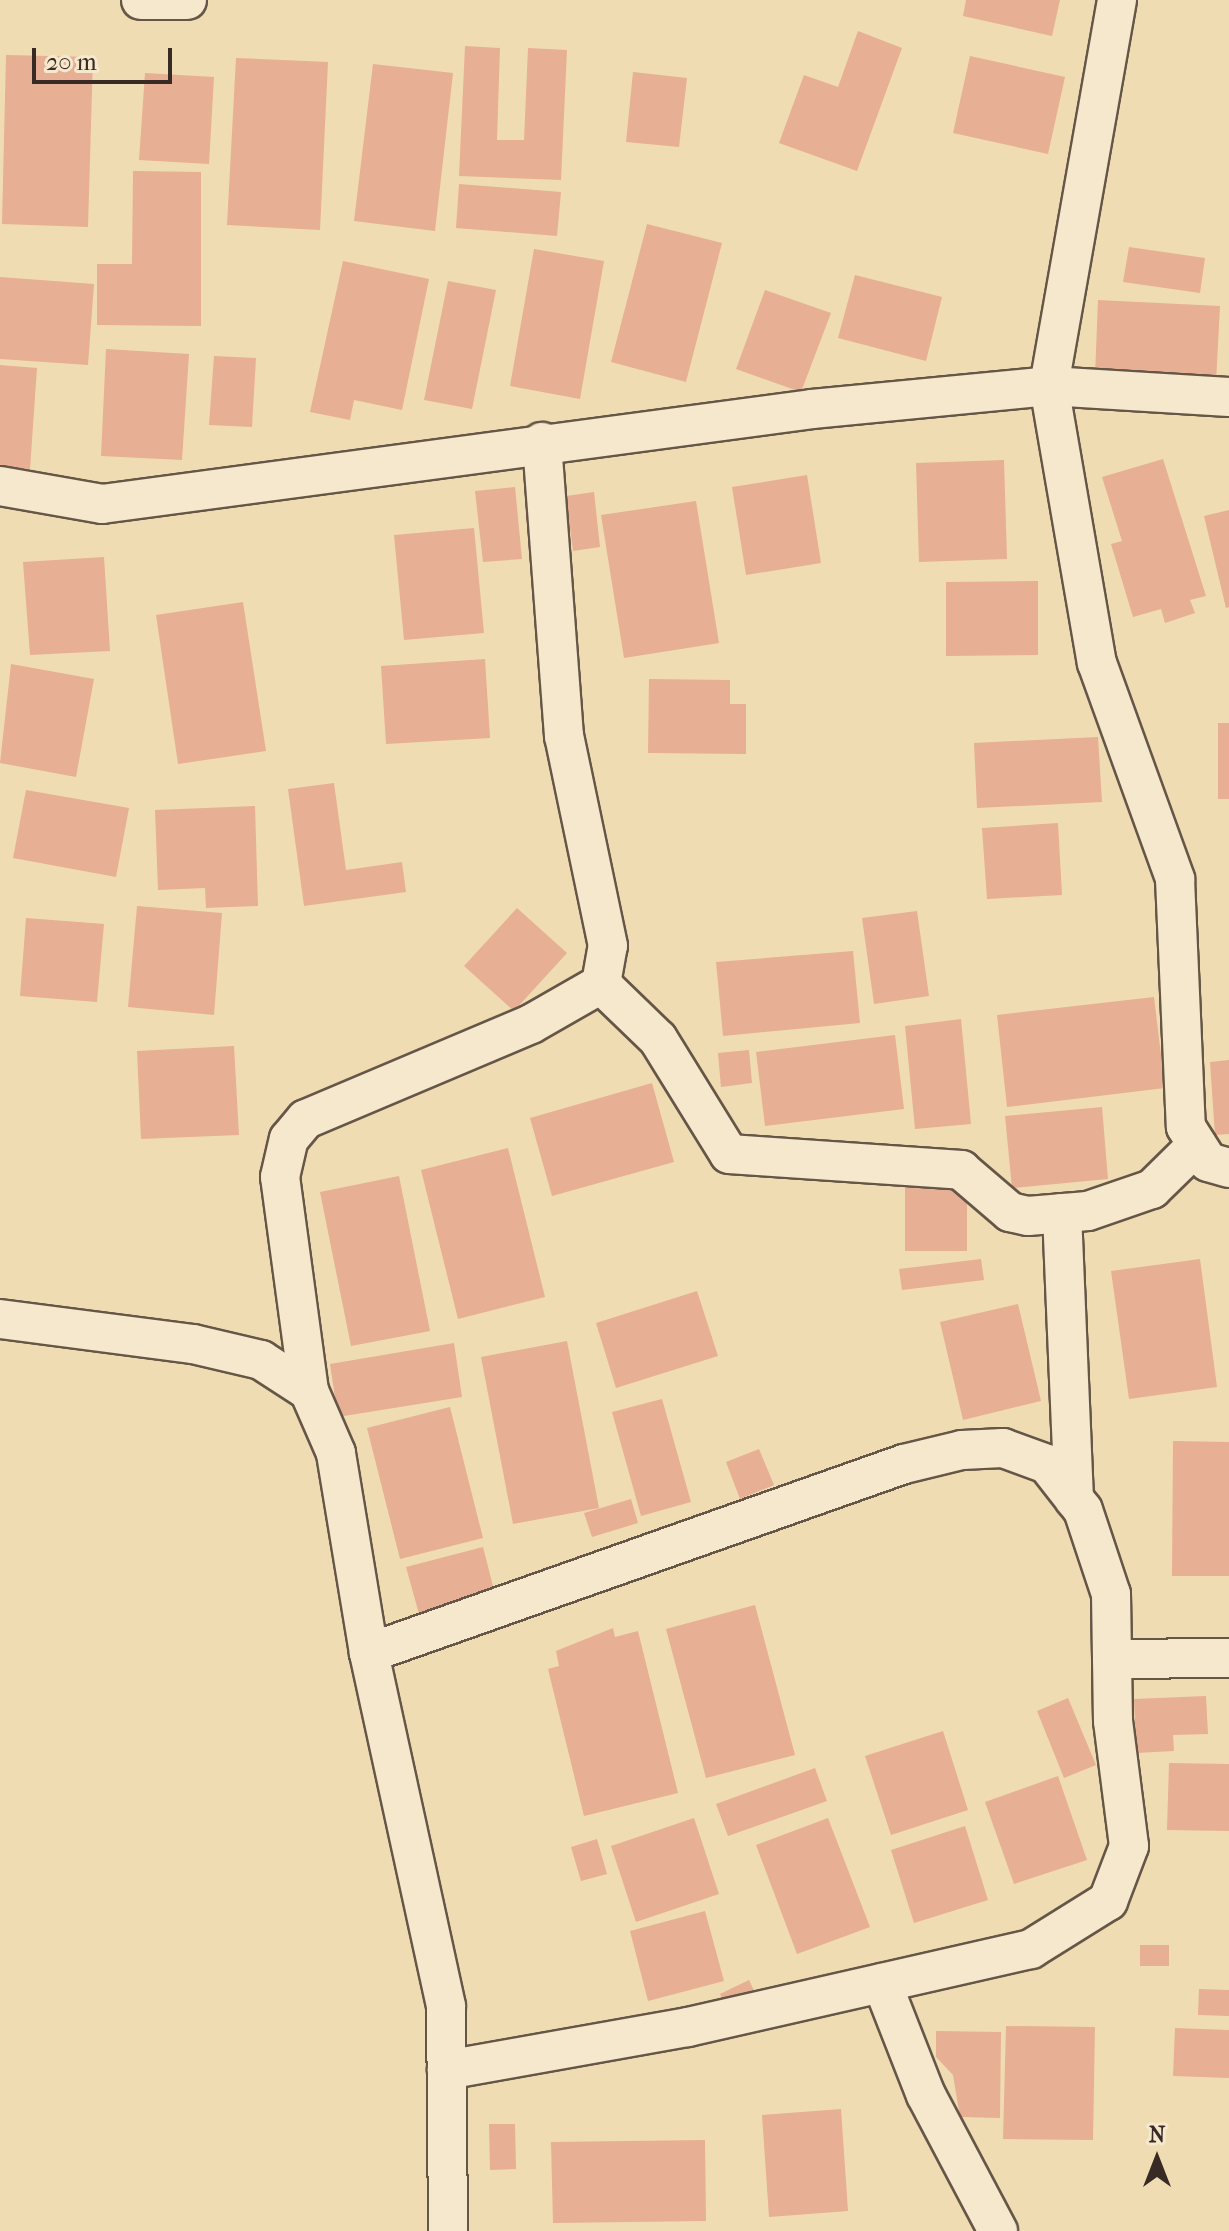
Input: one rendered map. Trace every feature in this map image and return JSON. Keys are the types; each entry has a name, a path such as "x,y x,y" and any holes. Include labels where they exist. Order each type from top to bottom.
{"street":[{"path":"141,0 187,0"},
{"path":"1117,0 1049,386 1097,663 1175,879 1186,1127 1208,1162 1229,1168"},
{"path":"0,486 102,504 542,442 1049,386 1229,397"},
{"path":"448,2231 446,2006 369,1653 336,1453 309,1391 280,1177 289,1139 306,1119 357,1093 531,1024 601,984 608,946 564,736 542,442"},
{"path":"601,984 658,1039 729,1154 961,1170 1010,1212 1062,1213 1152,1189 1197,1145"},
{"path":"1062,1213 1074,1499"},
{"path":"0,1319 193,1344 261,1360 309,1391"},
{"path":"369,1653 904,1464 962,1450 1003,1448 1047,1464 1074,1499 1111,1594 1112,1659 1129,1846 1108,1901 1031,1949 882,1983 447,2070"},
{"path":"1112,1659 1229,1658"},
{"path":"882,1983 926,2095 998,2231"}],"building":[{"path":"966,0 1060,0 1052,36 963,16"},
{"path":"858,31 902,48 857,171 779,143 804,75 838,87"},
{"path":"465,46 500,48 497,140 524,140 528,48 567,50 561,180 459,176"},
{"path":"6,55 93,57 88,227 2,224"},
{"path":"970,56 1065,77 1048,154 953,133"},
{"path":"236,58 328,62 320,230 227,225"},
{"path":"373,64 453,73 435,231 354,221"},
{"path":"633,72 687,78 679,147 626,142"},
{"path":"145,73 214,77 209,164 139,160"},
{"path":"133,171 201,172 201,326 97,325 97,264 132,264"},
{"path":"459,184 561,192 557,236 456,228"},
{"path":"647,224 722,243 686,382 611,362"},
{"path":"1129,247 1205,258 1200,293 1123,282"},
{"path":"534,249 604,261 580,399 510,386"},
{"path":"343,261 429,279 402,410 354,400 350,420 310,412"},
{"path":"855,275 942,297 926,361 838,338"},
{"path":"0,277 94,284 88,365 0,359"},
{"path":"448,281 496,290 472,409 424,400"},
{"path":"765,290 831,313 801,392 736,369"},
{"path":"1098,300 1220,306 1216,382 1095,376"},
{"path":"106,349 189,354 182,460 101,456"},
{"path":"214,356 256,358 252,427 209,425"},
{"path":"0,365 37,368 30,469 0,467"},
{"path":"1163,459 1206,596 1190,600 1195,613 1165,623 1161,609 1133,617 1111,544 1122,541 1102,477"},
{"path":"1004,460 1007,559 919,562 916,463"},
{"path":"807,475 821,563 746,575 732,487"},
{"path":"515,487 522,559 483,562 475,491"},
{"path":"594,492 600,547 573,551 566,496"},
{"path":"696,501 719,643 624,658 601,515"},
{"path":"1229,510 1229,607 1226,608 1204,516"},
{"path":"474,528 484,633 404,640 394,535"},
{"path":"104,557 110,651 30,655 23,562"},
{"path":"1038,581 1038,655 946,656 946,582"},
{"path":"243,602 266,751 178,764 156,615"},
{"path":"485,659 490,738 386,744 381,666"},
{"path":"11,664 94,679 76,777 0,763"},
{"path":"649,679 730,680 730,704 746,704 746,754 648,753"},
{"path":"1218,723 1229,723 1229,799 1218,799"},
{"path":"1098,737 1102,802 977,808 974,743"},
{"path":"334,783 346,870 402,862 406,892 304,906 288,789"},
{"path":"26,790 129,808 116,877 13,858"},
{"path":"255,806 258,906 206,908 205,888 158,890 155,810"},
{"path":"1058,823 1062,895 987,899 982,828"},
{"path":"137,906 222,913 214,1015 128,1007"},
{"path":"517,908 567,953 514,1011 464,966"},
{"path":"917,911 929,996 874,1004 862,918"},
{"path":"26,918 104,924 97,1002 20,996"},
{"path":"853,951 860,1023 723,1036 716,962"},
{"path":"1154,997 1165,1088 1007,1107 997,1015"},
{"path":"961,1019 971,1124 915,1129 905,1026"},
{"path":"895,1035 904,1109 765,1126 756,1052"},
{"path":"234,1046 239,1135 141,1139 137,1051"},
{"path":"749,1050 752,1083 721,1087 718,1053"},
{"path":"1229,1060 1229,1134 1215,1135 1210,1062"},
{"path":"652,1083 674,1162 552,1196 530,1118"},
{"path":"1102,1107 1108,1179 1012,1188 1005,1116"},
{"path":"508,1148 545,1297 458,1319 421,1170"},
{"path":"399,1176 430,1331 351,1346 320,1192"},
{"path":"905,1185 967,1185 967,1251 905,1251"},
{"path":"981,1259 984,1280 902,1290 899,1269"},
{"path":"1200,1259 1217,1387 1129,1399 1111,1271"},
{"path":"697,1291 718,1356 616,1388 596,1323"},
{"path":"1018,1304 1041,1401 963,1420 940,1322"},
{"path":"567,1341 599,1508 513,1524 481,1357"},
{"path":"454,1343 462,1397 338,1417 330,1364"},
{"path":"662,1399 691,1502 641,1516 612,1412"},
{"path":"450,1407 483,1538 400,1559 367,1428"},
{"path":"1173,1441 1229,1442 1229,1576 1172,1576"},
{"path":"759,1449 774,1485 740,1499 726,1462"},
{"path":"631,1499 638,1523 592,1537 584,1513"},
{"path":"483,1547 495,1594 419,1614 406,1567"},
{"path":"755,1605 795,1755 706,1778 666,1629"},
{"path":"613,1628 615,1637 638,1631 678,1793 584,1816 548,1669 559,1666 556,1651"},
{"path":"1206,1696 1208,1734 1173,1735 1174,1751 1136,1753 1134,1699"},
{"path":"1068,1698 1096,1765 1064,1778 1037,1711"},
{"path":"943,1731 968,1810 891,1835 865,1756"},
{"path":"1169,1763 1229,1764 1229,1831 1167,1830"},
{"path":"815,1768 827,1801 728,1836 716,1804"},
{"path":"1058,1776 1087,1860 1014,1884 985,1802"},
{"path":"694,1818 719,1894 636,1922 611,1846"},
{"path":"828,1818 870,1927 797,1954 756,1845"},
{"path":"965,1826 988,1900 914,1923 891,1850"},
{"path":"597,1839 607,1874 581,1881 571,1847"},
{"path":"705,1911 724,1981 648,2001 630,1931"},
{"path":"1140,1945 1169,1945 1169,1966 1140,1966"},
{"path":"749,1980 758,1999 729,2013 720,1994"},
{"path":"1199,1989 1229,1990 1229,2016 1198,2015"},
{"path":"1006,2026 1095,2027 1093,2140 1003,2139"},
{"path":"1175,2028 1229,2030 1229,2078 1173,2076"},
{"path":"936,2031 1001,2032 1000,2118 960,2117 953,2075 936,2057"},
{"path":"841,2109 848,2211 769,2217 762,2115"},
{"path":"489,2124 515,2124 516,2169 490,2170"},
{"path":"705,2140 706,2221 553,2223 551,2142"}]}
